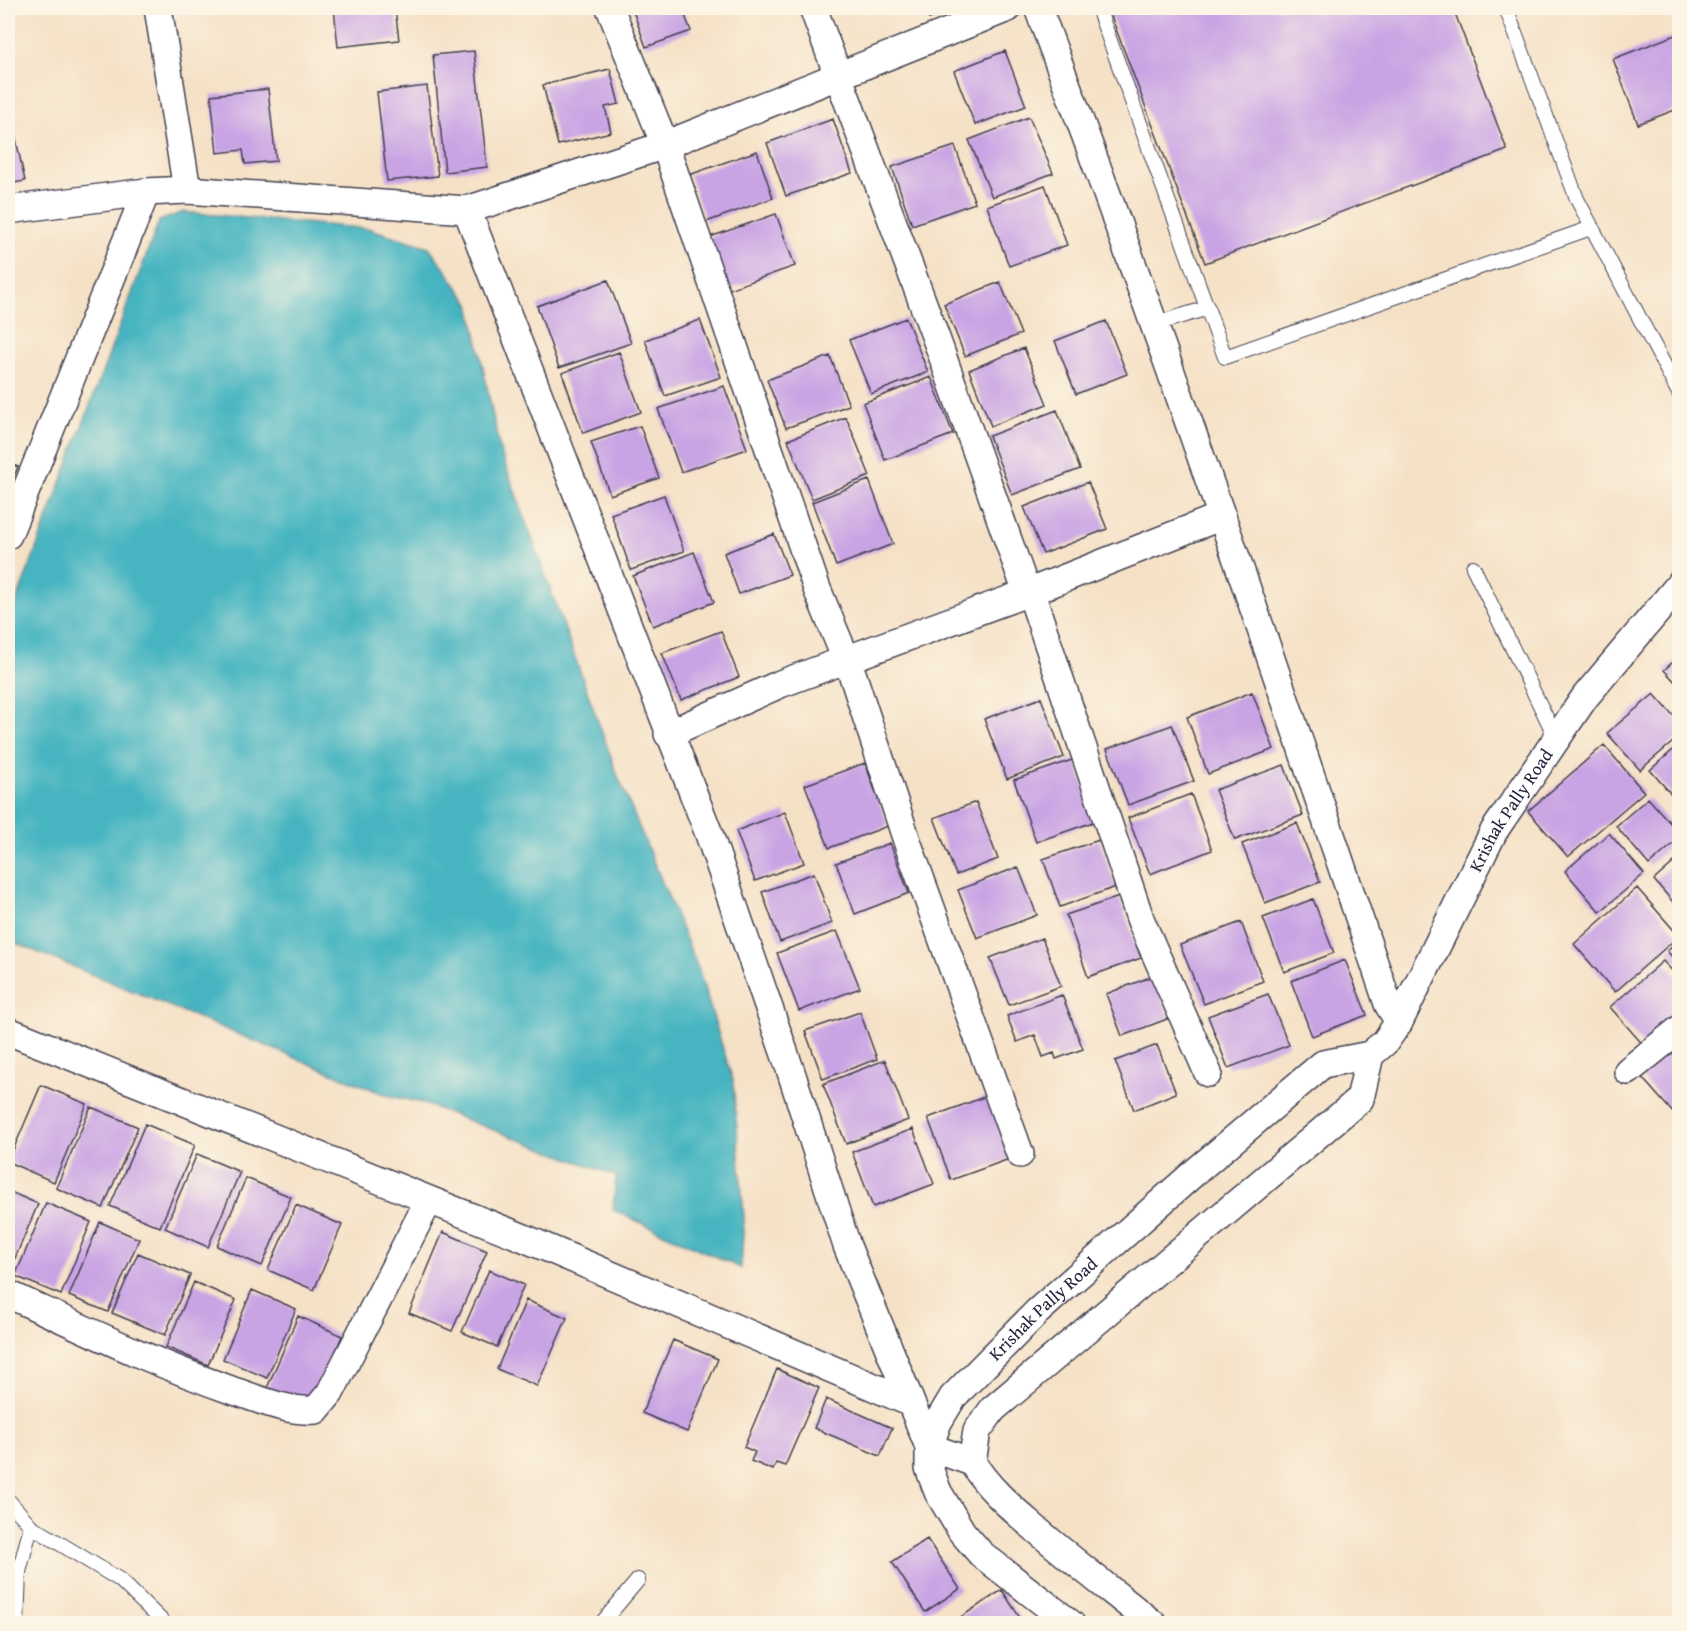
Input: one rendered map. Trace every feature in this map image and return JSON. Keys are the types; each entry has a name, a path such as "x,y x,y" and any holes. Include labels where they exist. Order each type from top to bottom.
{"street":[{"path":"158,8 187,190"},
{"path":"610,8 665,145 813,578 846,659 908,844 1020,1154"},
{"path":"813,8 1027,593 1034,602 1141,921 1208,1073"},
{"path":"8,210 146,192 187,190 467,210 665,145 838,73 1008,8"},
{"path":"1038,8 1155,324 1280,679 1388,1004 1399,1022"},
{"path":"8,535 146,192"},
{"path":"467,210 668,734 709,834 791,1072 847,1246 909,1402 929,1447 972,1462"},
{"path":"668,734 780,684 1027,593 1222,516"},
{"name":"Krishak Pally Road","path":"1071,1623 981,1554 962,1532 929,1468 929,1447 938,1422 953,1397 1000,1348 1070,1283 1323,1064 1370,1055 1386,1042 1399,1022 1494,831 1585,697 1677,593"},
{"path":"1628,1071 1680,1029"},
{"path":"8,1031 428,1202 577,1260 909,1402"},
{"path":"1153,1623 1005,1502 980,1476 972,1462 977,1431 993,1409 1360,1099 1370,1055"},
{"path":"8,1293 170,1368 280,1406 300,1411 315,1410 333,1386 428,1202"}],"lane":[{"path":"1098,8 1225,357 1591,228"},
{"path":"1506,8 1577,199 1680,395"},
{"path":"1155,324 1208,308"},
{"path":"1473,567 1557,740"},
{"path":"8,1500 31,1526 120,1580 165,1623"},
{"path":"17,1623 19,1572 31,1526"},
{"path":"602,1623 638,1580"}],"water":[{"path":"183,212 370,229 429,247 470,304 500,450 617,774 698,968 733,1081 744,1218 741,1268 613,1210 616,1176 419,1102 386,1095 8,940 8,624 159,221"}],"building":[{"path":"334,8 395,8 399,40 338,47"},
{"path":"632,8 682,8 691,31 646,47"},
{"path":"925,8 959,8 929,19"},
{"path":"1108,8 1453,8 1507,150 1205,263"},
{"path":"1680,33 1680,108 1638,124 1613,59"},
{"path":"474,51 487,167 445,172 433,55"},
{"path":"1005,51 1026,106 975,125 954,71"},
{"path":"8,62 13,93 8,94"},
{"path":"610,69 619,104 605,107 611,132 558,145 543,85"},
{"path":"427,86 438,176 387,181 377,92"},
{"path":"268,89 276,161 245,164 243,150 217,153 211,95"},
{"path":"1029,117 1053,173 992,197 969,140"},
{"path":"833,119 852,173 786,196 767,143"},
{"path":"12,121 25,181 8,184 8,122"},
{"path":"955,146 975,203 912,225 892,167"},
{"path":"757,151 773,198 706,222 689,175"},
{"path":"1045,185 1067,245 1009,266 987,206"},
{"path":"776,214 795,266 729,289 710,237"},
{"path":"608,280 631,343 559,368 537,306"},
{"path":"1000,282 1021,334 965,356 944,304"},
{"path":"906,318 928,372 871,394 849,340"},
{"path":"700,320 721,377 665,396 645,340"},
{"path":"1106,321 1127,374 1076,394 1055,341"},
{"path":"1024,348 1047,404 991,426 969,370"},
{"path":"619,352 641,412 583,433 562,373"},
{"path":"830,356 849,405 786,428 767,380"},
{"path":"931,377 953,434 885,460 863,403"},
{"path":"724,386 747,449 681,472 658,409"},
{"path":"1057,410 1080,469 1012,495 989,436"},
{"path":"846,417 870,476 812,499 788,440"},
{"path":"640,426 659,478 610,495 591,442"},
{"path":"8,463 18,467 8,490"},
{"path":"869,480 893,544 836,566 812,502"},
{"path":"1088,482 1107,529 1043,554 1024,507"},
{"path":"664,495 684,551 631,570 611,514"},
{"path":"774,534 790,575 739,594 724,553"},
{"path":"694,552 714,602 653,626 633,576"},
{"path":"721,631 739,677 681,700 662,653"},
{"path":"1680,656 1680,687 1664,670"},
{"path":"1252,692 1274,749 1208,774 1187,717"},
{"path":"1654,694 1680,723 1680,736 1640,770 1607,733"},
{"path":"1041,698 1064,757 1007,779 984,719"},
{"path":"1172,725 1194,781 1128,805 1107,749"},
{"path":"1680,744 1680,804 1650,770"},
{"path":"1604,745 1644,792 1568,857 1528,811"},
{"path":"1075,759 1096,821 1036,842 1014,780"},
{"path":"865,763 888,826 829,848 805,785"},
{"path":"1284,765 1303,815 1235,840 1215,790"},
{"path":"1191,794 1212,850 1150,874 1128,818"},
{"path":"1648,798 1680,834 1680,838 1649,865 1616,826"},
{"path":"976,802 998,859 956,875 934,818"},
{"path":"785,812 804,863 755,881 736,831"},
{"path":"1297,823 1320,882 1265,903 1242,844"},
{"path":"1609,833 1644,874 1600,912 1565,871"},
{"path":"1099,840 1116,887 1060,907 1043,859"},
{"path":"890,843 909,893 855,914 836,863"},
{"path":"1680,857 1680,910 1654,880"},
{"path":"1018,867 1037,915 977,938 958,890"},
{"path":"814,873 832,923 780,942 762,892"},
{"path":"1637,888 1679,936 1615,992 1574,944"},
{"path":"1119,897 1141,958 1088,977 1066,915"},
{"path":"1313,899 1334,953 1284,972 1263,918"},
{"path":"1241,922 1263,981 1204,1004 1180,945"},
{"path":"837,931 860,988 799,1011 777,953"},
{"path":"1042,938 1061,986 1009,1005 990,958"},
{"path":"1680,940 1680,966 1667,951"},
{"path":"1345,960 1367,1015 1312,1036 1291,981"},
{"path":"1663,961 1680,979 1680,1017 1645,1047 1610,1007"},
{"path":"1153,976 1170,1018 1122,1036 1106,994"},
{"path":"1268,994 1289,1045 1228,1068 1208,1016"},
{"path":"1062,995 1083,1049 1056,1059 1054,1053 1043,1057 1035,1035 1017,1042 1007,1016"},
{"path":"860,1012 877,1059 823,1079 805,1031"},
{"path":"1680,1037 1680,1111 1675,1115 1638,1073"},
{"path":"1157,1045 1176,1093 1134,1110 1115,1061"},
{"path":"885,1060 908,1120 846,1144 823,1084"},
{"path":"41,1085 87,1104 54,1182 8,1162"},
{"path":"992,1094 1015,1157 951,1180 928,1118"},
{"path":"91,1107 138,1127 103,1208 56,1188"},
{"path":"145,1124 195,1145 160,1227 110,1206"},
{"path":"913,1129 934,1184 873,1207 852,1152"},
{"path":"197,1154 240,1172 208,1247 165,1228"},
{"path":"246,1178 291,1197 262,1266 217,1246"},
{"path":"8,1191 38,1204 13,1263 8,1261"},
{"path":"46,1203 91,1222 61,1295 15,1276"},
{"path":"296,1205 342,1225 314,1290 268,1270"},
{"path":"100,1222 139,1239 108,1312 69,1296"},
{"path":"443,1232 487,1251 452,1331 409,1313"},
{"path":"138,1253 190,1275 165,1335 112,1313"},
{"path":"489,1270 524,1285 497,1347 462,1332"},
{"path":"194,1282 236,1300 208,1365 166,1347"},
{"path":"252,1290 296,1309 267,1378 223,1359"},
{"path":"526,1300 567,1318 537,1386 497,1369"},
{"path":"298,1316 342,1336 312,1407 267,1388"},
{"path":"673,1340 718,1359 687,1432 642,1413"},
{"path":"777,1369 819,1388 785,1466 776,1463 773,1470 751,1461 755,1452 744,1447"},
{"path":"826,1399 892,1428 880,1456 814,1428"},
{"path":"927,1539 960,1589 925,1612 892,1562"},
{"path":"1002,1590 1024,1624 950,1624"}]}
